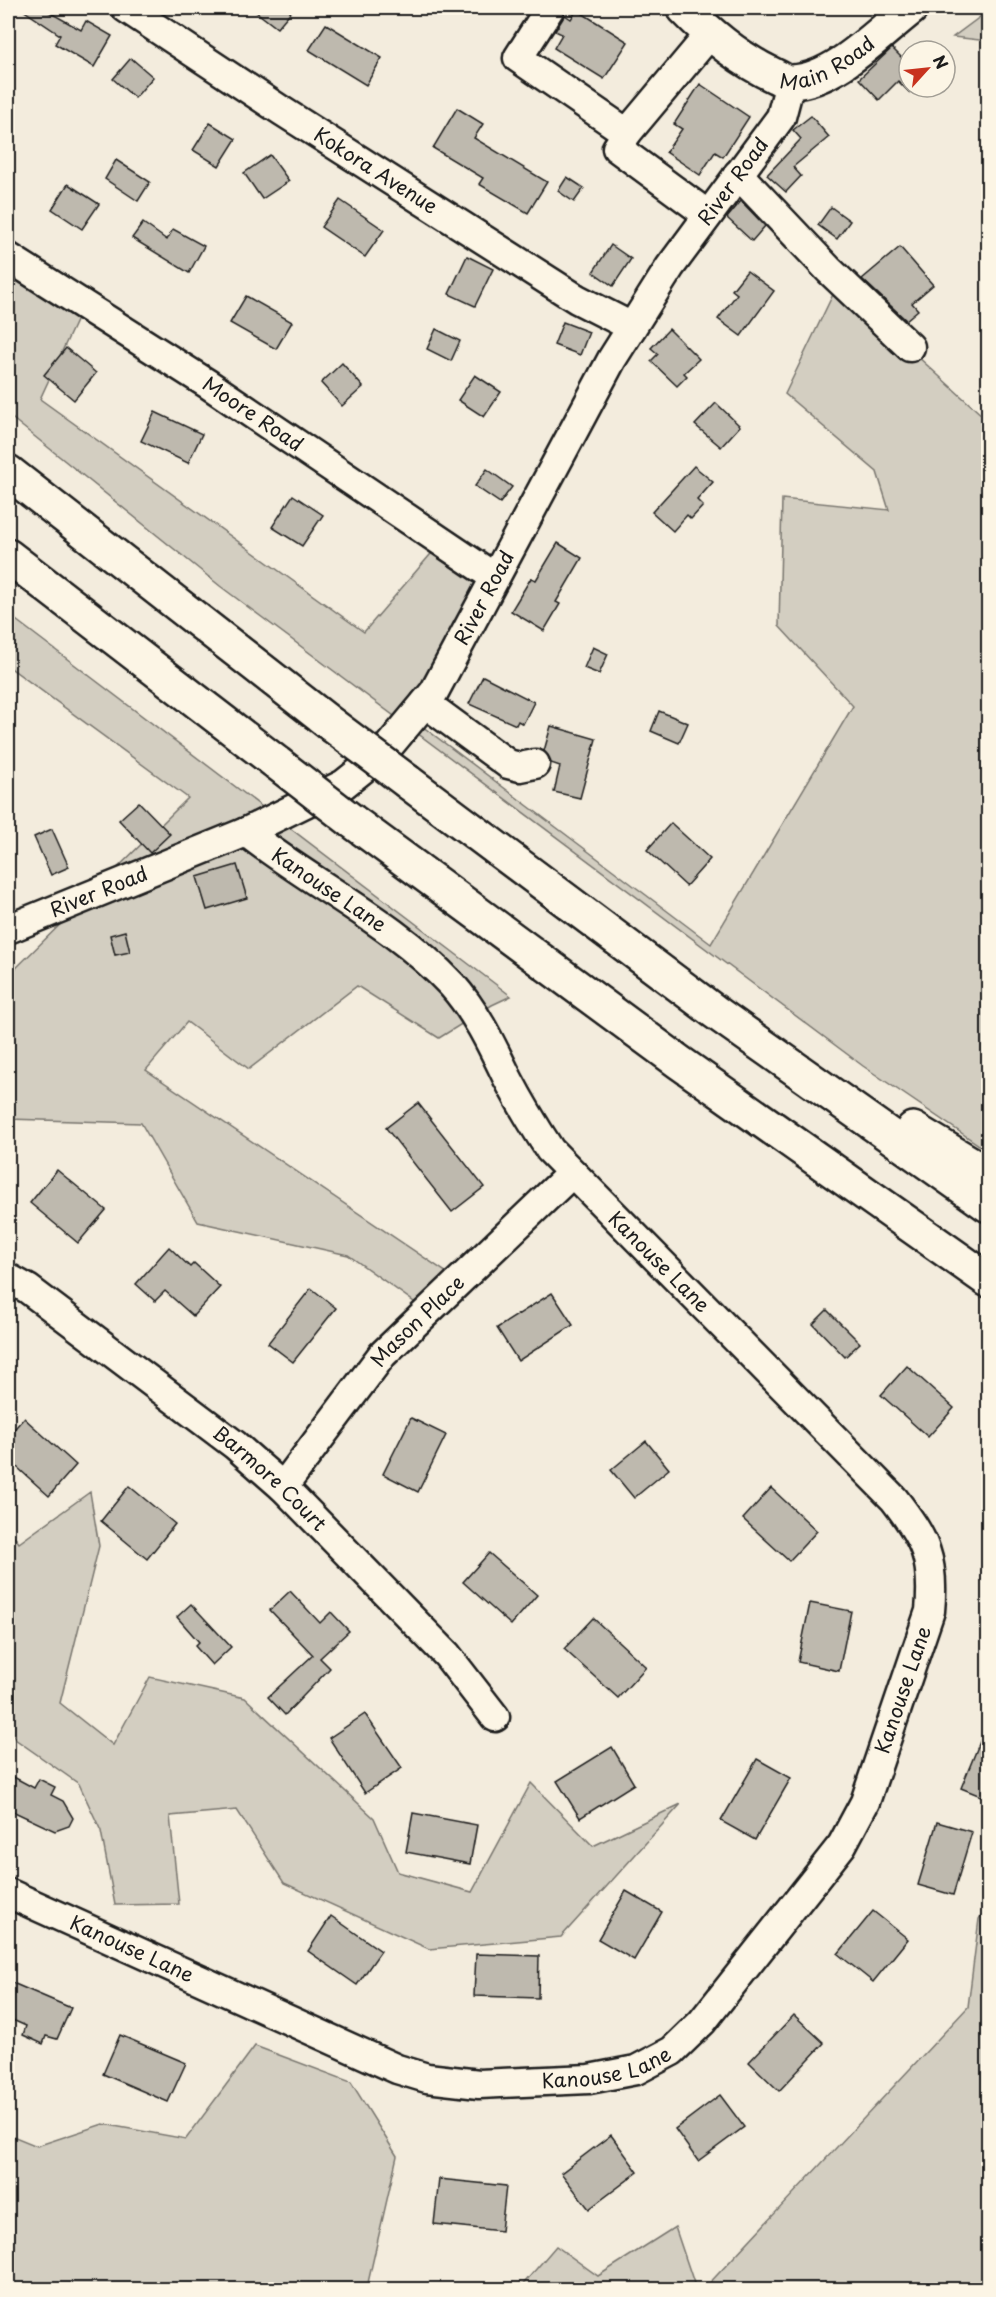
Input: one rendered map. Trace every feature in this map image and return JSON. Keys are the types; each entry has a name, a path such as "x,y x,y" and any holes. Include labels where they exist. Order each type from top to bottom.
{"main road":[{"name":"Main Road","path":"684,8 709,35 750,65 790,83 821,75 861,49 908,10"},
{"path":"8,472 408,782 716,1012 988,1205"},
{"path":"8,556 352,821 679,1062 988,1280"},
{"path":"716,1012 988,1174"}],"street":[{"name":"Kokora Avenue","path":"126,8 282,111 577,299 632,327"},
{"path":"550,8 518,58 627,133"},
{"path":"708,215 617,148 709,35"},
{"name":"River Road","path":"8,929 246,832 318,798 363,770 384,752 434,692 494,577 632,327 670,267 781,117 790,83"},
{"path":"738,174 829,270 910,347"},
{"name":"Moore Road","path":"8,257 207,384 494,577"},
{"path":"425,703 508,764 520,767 535,764"},
{"name":"Kanouse Lane","path":"8,1893 397,2069 427,2078 462,2083 589,2079 615,2076 657,2061 690,2035 842,1845 865,1802 924,1634 932,1588 930,1557 913,1523 894,1499 550,1150 528,1115 490,1040 452,986 424,958 357,907 281,860 246,832"},
{"name":"Mason Place","path":"283,1487 382,1355 572,1173"},
{"name":"Barmore Court","path":"8,1278 28,1289 235,1445 283,1487 447,1655 495,1718"}],"shaded area":[{"path":"988,11 988,41 953,37"},
{"path":"8,256 83,306 40,399 364,632 436,548 498,586 422,726 711,944 853,706 779,626 782,499 889,510 877,472 785,394 838,284 984,417 988,413 988,1151 863,1066 220,586 8,415"},
{"path":"8,614 511,996 439,1038 357,986 249,1069 187,1022 146,1070 459,1281 431,1314 348,1255 198,1222 141,1123 8,1119 8,976 188,798 8,666"},
{"path":"90,1492 99,1546 60,1703 113,1745 150,1677 245,1698 374,1818 398,1872 472,1892 531,1783 593,1846 681,1804 561,1937 429,1949 284,1883 237,1810 170,1816 179,1904 115,1905 101,1831 79,1784 15,1739 8,1725 8,1528 19,1543"},
{"path":"988,1905 988,2289 704,2289 968,2007 979,1919"},
{"path":"255,2046 351,2082 397,2156 367,2287 372,2289 8,2289 8,2134 37,2146 103,2124 186,2139"},
{"path":"675,2227 696,2289 519,2289 556,2246 598,2276"}],"building":[{"path":"20,8 42,8 81,30 86,21 112,36 94,67 55,44 60,35"},
{"path":"251,8 294,8 277,28"},
{"path":"577,10 628,42 604,79 554,48 562,34 555,31 565,15 571,19"},
{"path":"326,24 382,58 366,85 309,50"},
{"path":"892,48 897,53 897,82 879,100 859,79"},
{"path":"131,58 153,77 135,98 113,79"},
{"path":"700,84 749,117 723,157 715,152 700,175 666,152 682,129 674,124"},
{"path":"457,108 483,124 474,138 547,182 528,213 479,184 483,178 433,148"},
{"path":"811,116 829,137 793,167 801,176 786,192 767,175 801,139 793,130"},
{"path":"210,123 236,139 219,166 193,150"},
{"path":"270,155 289,181 262,199 244,173"},
{"path":"116,160 150,182 138,201 105,179"},
{"path":"567,177 584,188 574,202 558,191"},
{"path":"68,184 99,204 82,229 52,209"},
{"path":"340,200 384,230 365,257 321,227"},
{"path":"741,201 765,226 752,241 727,218"},
{"path":"831,207 850,221 837,239 818,225"},
{"path":"143,223 167,240 173,229 204,246 189,273 132,238"},
{"path":"611,245 631,259 613,286 593,272"},
{"path":"900,247 933,285 912,303 918,310 906,320 862,279"},
{"path":"467,256 493,269 475,306 449,294"},
{"path":"747,271 774,291 741,336 718,319 737,294 732,290"},
{"path":"246,296 292,322 276,349 230,323"},
{"path":"563,322 589,332 580,355 554,345"},
{"path":"436,329 460,341 451,361 427,349"},
{"path":"669,329 699,359 684,373 687,376 677,386 651,361 658,354 651,348"},
{"path":"66,348 96,373 74,400 44,375"},
{"path":"342,363 363,387 342,406 321,383"},
{"path":"475,375 501,392 484,417 458,400"},
{"path":"716,403 740,426 721,447 695,425"},
{"path":"155,412 202,434 188,463 141,441"},
{"path":"694,466 713,482 697,500 703,506 691,519 687,515 673,531 652,512"},
{"path":"487,469 512,487 500,503 475,486"},
{"path":"293,495 323,515 302,546 272,527"},
{"path":"558,543 582,558 556,602 560,604 544,631 511,611 531,578 536,580"},
{"path":"593,647 608,654 599,674 584,668"},
{"path":"483,676 534,702 523,724 518,721 516,725 469,704"},
{"path":"659,711 688,723 679,743 651,731"},
{"path":"551,726 596,739 580,798 554,792 560,766 551,763 544,751"},
{"path":"139,802 170,834 150,853 119,820"},
{"path":"671,823 710,859 686,886 647,850"},
{"path":"52,829 69,867 51,875 34,837"},
{"path":"237,865 247,898 207,910 197,877"},
{"path":"125,931 130,952 115,955 110,935"},
{"path":"418,1103 484,1187 452,1212 386,1128"},
{"path":"57,1170 106,1210 78,1243 30,1203"},
{"path":"169,1247 190,1267 194,1263 220,1287 193,1316 165,1291 155,1301 136,1284"},
{"path":"311,1288 336,1308 293,1362 268,1343"},
{"path":"552,1293 573,1325 518,1361 497,1328"},
{"path":"827,1310 860,1343 845,1357 813,1324"},
{"path":"907,1366 954,1408 928,1437 881,1395"},
{"path":"24,1418 76,1465 49,1496 8,1459 8,1436"},
{"path":"411,1418 446,1435 418,1492 383,1474"},
{"path":"646,1441 669,1469 634,1498 611,1470"},
{"path":"129,1486 175,1524 147,1559 101,1521"},
{"path":"771,1488 817,1531 789,1561 743,1519"},
{"path":"489,1553 537,1595 511,1625 463,1582"},
{"path":"290,1591 320,1623 331,1612 349,1631 320,1658 330,1668 285,1715 268,1697 313,1655 270,1610"},
{"path":"810,1603 851,1611 839,1671 798,1662"},
{"path":"191,1604 231,1647 212,1665 195,1646 199,1642 177,1617"},
{"path":"593,1618 646,1667 618,1698 564,1649"},
{"path":"365,1714 402,1768 365,1793 329,1738"},
{"path":"988,1722 988,1799 961,1788"},
{"path":"612,1747 634,1784 580,1818 557,1781"},
{"path":"757,1759 791,1778 755,1840 721,1821"},
{"path":"8,1774 34,1788 39,1779 55,1787 51,1795 63,1801 73,1818 69,1826 55,1831 8,1809"},
{"path":"413,1813 477,1825 470,1864 406,1852"},
{"path":"937,1822 972,1832 953,1895 918,1885"},
{"path":"626,1891 662,1912 634,1960 598,1939"},
{"path":"873,1911 908,1939 873,1982 838,1954"},
{"path":"331,1916 381,1951 357,1985 308,1951"},
{"path":"476,1954 539,1956 538,1998 474,1996"},
{"path":"8,1981 71,2008 57,2039 46,2036 43,2044 23,2035 26,2026 8,2018"},
{"path":"794,2015 824,2043 779,2091 749,2062"},
{"path":"120,2035 186,2063 168,2102 103,2074"},
{"path":"720,2095 744,2127 698,2161 675,2129"},
{"path":"611,2135 638,2172 589,2209 561,2173"},
{"path":"439,2179 506,2186 501,2231 434,2224"}]}
